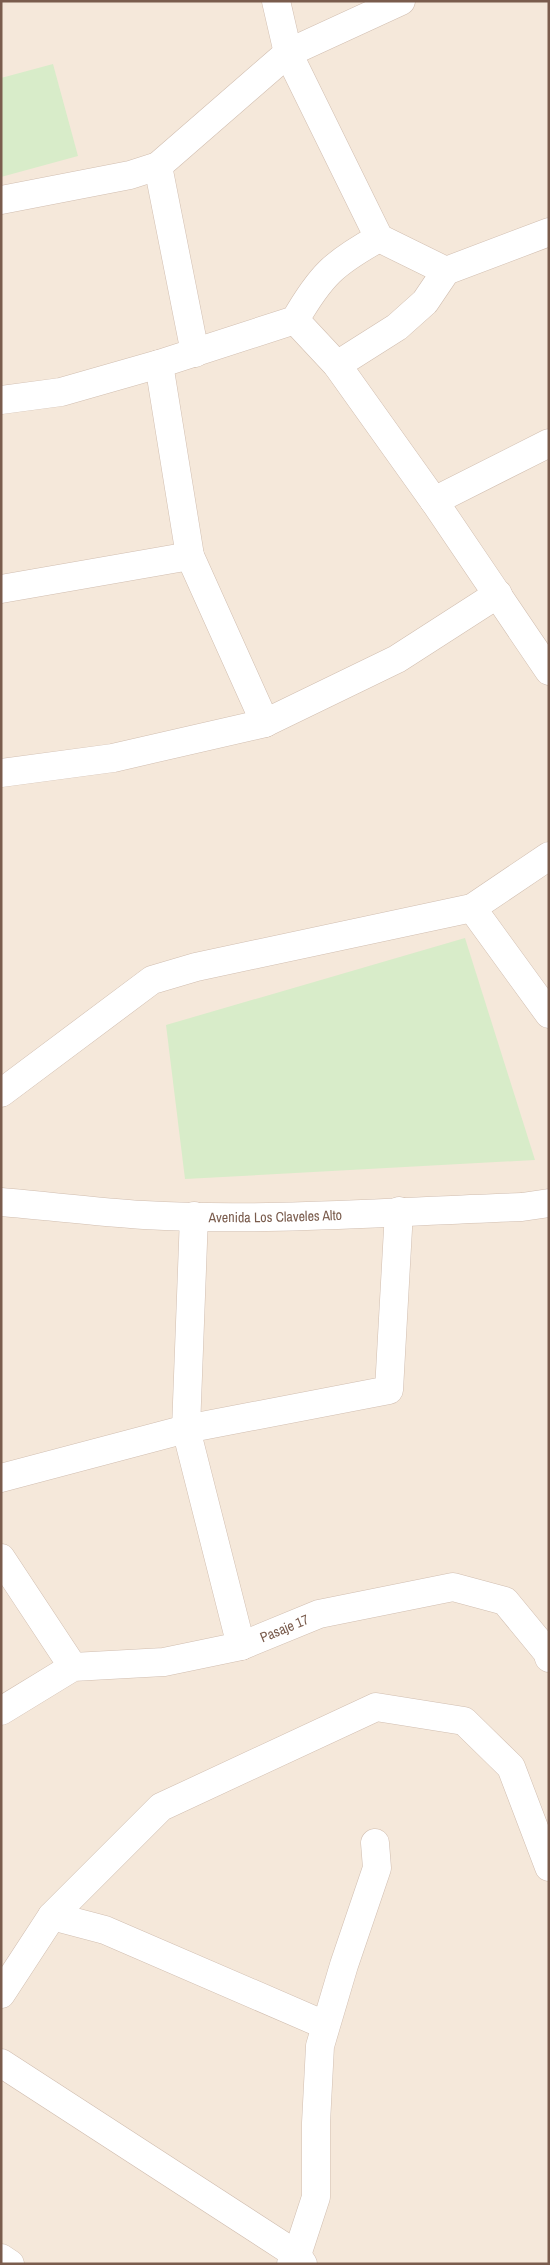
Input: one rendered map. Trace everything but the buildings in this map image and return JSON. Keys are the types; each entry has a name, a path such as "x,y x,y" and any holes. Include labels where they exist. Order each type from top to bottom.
{"street":[{"path":"276,1 288,53 379,238 446,271"},
{"path":"1,200 130,175 158,166 288,53 401,1"},
{"path":"158,166 195,353"},
{"path":"337,365 397,327 425,302 446,271 549,232"},
{"path":"1,400 61,392 195,353 295,320 310,293 329,269 379,238"},
{"path":"295,320 337,365 498,594 541,642 549,672"},
{"path":"159,364 190,556 265,723"},
{"path":"434,501 549,443"},
{"path":"1,589 190,556"},
{"path":"1,773 113,758 265,723 398,658 498,594"},
{"path":"1,1093 152,980 196,967 472,908 549,856"},
{"path":"472,908 549,1014"},
{"name":"Avenida Los Claveles Alto","path":"1,1202 144,1215 194,1216 338,1215 522,1207 549,1203"},
{"path":"1,1478 186,1429 389,1390 399,1211"},
{"path":"194,1216 186,1429 241,1646"},
{"path":"1,1558 72,1667"},
{"name":"Pasaje 17","path":"1,1711 72,1667 164,1662 241,1646 319,1614 453,1587 505,1601 547,1652 549,1658"},
{"path":"1,1994 52,1916 161,1807 376,1707 464,1720 511,1767 549,1867"},
{"path":"1,2063 297,2261 316,2197 316,2123 320,2046 325,2025 377,1868 375,1844"},
{"path":"52,1916 105,1930 325,2025"},
{"path":"1,2258 10,2264"}],"shaded area":[{"path":"1,1 549,1 549,2264 1,2264"}],"green space":[{"path":"53,64 78,156 1,177 1,78"},
{"path":"465,938 535,1160 185,1179 166,1025"}]}
